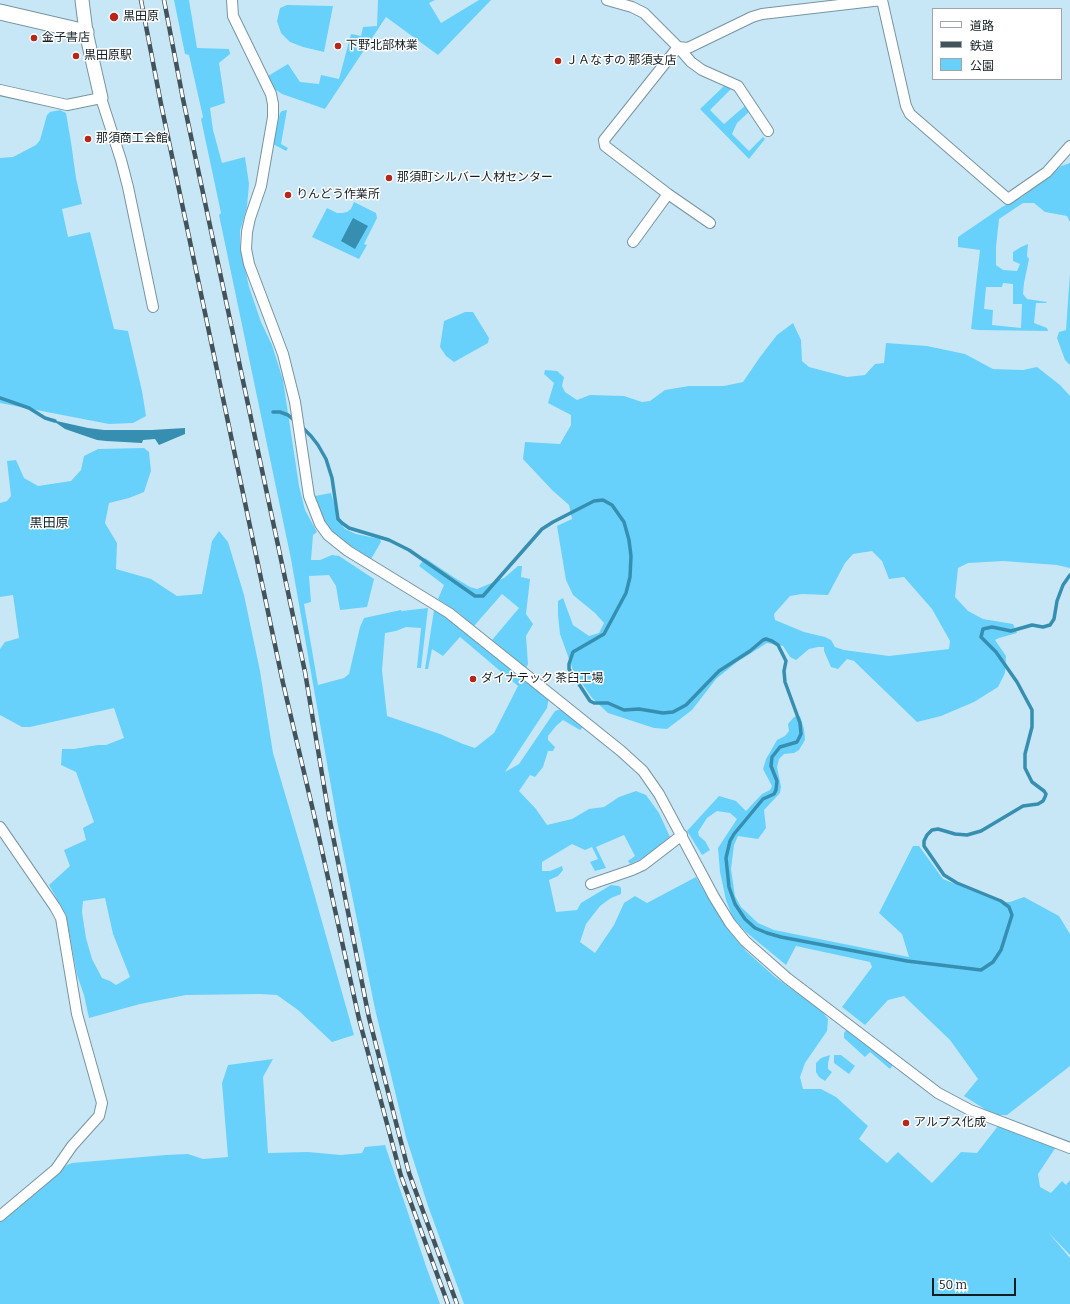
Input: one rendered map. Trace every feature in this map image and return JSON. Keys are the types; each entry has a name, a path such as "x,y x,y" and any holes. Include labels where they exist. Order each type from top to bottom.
{"main road":[{"path":"0,12 86,32"}],"street":[{"path":"82,0 86,32 101,98 121,160 153,307"},
{"path":"232,0 233,16 271,94 274,104 261,186 250,218 246,249 249,264 283,354 295,402 309,496 320,524 328,535 348,550 449,613 621,751 643,771 655,787 714,897 730,923 745,940 787,978 938,1093 970,1110 1070,1148"},
{"path":"607,0 632,7 644,13 691,62 702,70 738,86 768,131"},
{"path":"678,47 688,48 752,17 762,14 882,0 906,106 910,114 1008,199 1047,172 1070,146"},
{"path":"678,47 604,140 605,146 668,194 710,223"},
{"path":"0,90 67,105 101,98"},
{"path":"633,242 668,194"},
{"path":"0,827 55,906 61,918 77,1014 102,1103 99,1116 72,1146 56,1169 0,1216"},
{"path":"591,884 643,865 682,835"}],"green space":[{"path":"174,0 189,0 197,48 229,49 230,54 219,63 225,103 210,108 213,130 222,163 245,157 249,184 247,207 240,231 240,244 249,287 261,322 272,345 283,380 299,486 305,510 317,532 313,535 311,560 320,560 332,555 339,556 374,579 367,607 340,610 336,586 329,575 309,576 311,602 304,604 318,685 344,678 349,674 360,627 364,618 401,610 403,613 402,611 428,608 421,668 417,668 421,628 406,627 385,633 382,670 387,716 475,748 494,733 518,686 460,637 443,656 432,649 428,669 425,669 434,610 447,617 549,697 547,708 505,772 519,764 555,711 561,709 583,727 580,730 563,720 556,726 548,736 548,740 555,747 553,751 548,751 543,767 535,777 530,775 519,791 536,809 547,825 572,819 589,809 604,807 619,797 636,791 646,795 659,813 670,837 643,858 630,864 628,861 635,856 624,835 596,847 606,868 595,871 590,862 598,859 592,847 585,850 572,844 542,862 542,871 550,871 562,866 563,870 558,876 549,880 556,912 577,910 581,903 611,885 619,886 621,888 621,894 611,898 600,906 586,924 580,942 595,953 614,925 624,903 635,896 647,903 696,877 720,917 746,951 775,977 821,1010 828,1019 827,1031 805,1063 800,1077 803,1089 821,1089 836,1097 868,1126 859,1139 887,1163 898,1152 932,1183 961,1152 977,1153 998,1126 1056,1147 1038,1174 1040,1187 1051,1193 1062,1181 1066,1185 1070,1180 1070,1255 1048,1232 1070,1258 1070,1304 464,1304 428,1206 406,1137 375,1009 338,826 291,559 219,215 221,213 201,119 203,117 189,55 185,54"},
{"path":"378,0 435,0 429,3 441,23 479,0 491,0 438,55 386,17 325,109 282,94 273,88 268,76 288,64 300,82 319,84 321,75 339,79 351,34 361,36 363,27 377,26"},
{"path":"287,5 333,6 324,52 290,42 281,33 277,21 280,8"},
{"path":"724,86 732,88 710,110 724,124 746,105 750,111 737,123 732,134 749,151 763,137 765,139 749,159 700,109"},
{"path":"60,110 66,113 76,178 82,204 62,209 68,237 90,232 114,329 128,331 142,391 146,416 133,423 109,424 0,403 0,158 13,157 36,145 40,140 47,115 50,112"},
{"path":"287,110 281,144 288,148 286,151 273,144 280,113"},
{"path":"1070,163 1070,222 1067,216 1045,212 1034,203 1023,203 999,219 996,247 996,265 1003,270 1017,271 1020,264 1013,261 1013,252 1028,244 1027,256 1029,259 1023,294 1027,299 1047,302 1036,303 1034,323 1047,328 1048,331 971,329 980,250 958,247 958,237 1002,207 1022,197 1061,166","holes":["1003,283 1013,284 1013,304 1022,304 1021,328 992,325 993,310 984,309 986,287 1002,287"]},
{"path":"354,202 376,213 377,218 364,244 367,245 359,259 312,237 327,208 337,213 347,212 351,209"},
{"path":"1070,273 1070,365 1065,360 1057,338 1059,332 1066,330"},
{"path":"465,312 473,312 489,338 488,343 454,362 446,356 440,347 444,321"},
{"path":"793,323 801,340 802,361 809,367 847,377 865,375 875,364 884,363 886,343 927,346 965,354 993,369 1023,370 1037,367 1060,385 1070,396 1070,568 1057,565 1003,561 968,563 958,568 955,597 968,611 983,619 1013,624 1017,633 995,640 1006,656 1005,673 998,687 974,702 941,716 917,722 854,661 847,659 838,669 831,667 824,651 824,647 809,649 796,660 790,657 783,646 767,643 737,662 716,679 692,710 667,729 654,728 608,713 592,698 573,670 560,634 558,601 563,598 573,625 589,636 599,633 604,623 595,613 573,595 566,580 557,526 572,519 569,505 552,490 523,459 525,442 560,444 571,425 571,415 548,403 554,383 544,374 545,370 557,371 564,377 562,386 565,392 577,400 590,395 624,396 642,402 650,401 665,390 689,386 724,386 743,382 777,335","holes":["872,551 882,561 889,579 904,577 932,609 950,641 949,649 889,656 844,650 835,647 831,640 825,637 804,632 775,620 774,614 790,596 802,594 828,595 845,563 853,554"]},
{"path":"144,448 149,452 151,471 144,492 129,498 109,503 105,523 117,543 116,569 151,579 177,596 202,594 212,541 219,531 228,542 244,595 260,671 273,753 354,1035 332,1042 298,1010 277,995 186,995 140,1004 89,1018 84,995 77,975 66,915 49,885 70,866 64,850 86,840 83,828 94,822 76,772 61,765 62,749 106,745 124,738 114,708 30,727 22,727 0,715 0,649 5,642 19,638 13,595 0,597 0,503 7,501 11,496 7,461 16,460 24,478 38,486 71,481 81,470 84,456 98,449","holes":["105,898 113,934 130,977 116,985 102,978 92,959 86,938 82,912 83,901"]},
{"path":"331,493 339,522 345,529 356,534 380,539 381,542 371,559 328,531 316,507 315,496"},
{"path":"425,558 470,587 477,589 504,578 518,566 522,566 521,577 530,579 526,614 533,624 526,636 528,664 526,668 492,640 519,608 502,594 474,626 459,613 438,599 444,585 419,566"},
{"path":"800,716 804,729 805,740 799,750 794,753 784,754 779,759 777,767 781,787 780,793 764,810 766,828 758,839 738,836 734,845 731,869 735,896 741,907 758,923 774,930 909,957 902,934 879,913 913,846 919,846 943,879 1000,902 1010,902 1024,897 1059,916 1070,934 1070,1066 1007,1115 994,1115 964,1096 978,1079 950,1040 904,996 888,1000 865,1025 842,1007 872,967 870,962 796,946 786,965 736,922 726,900 720,872 718,848 737,819 730,813 717,811 707,818 698,832 699,836 705,841 710,850 702,855 687,831 719,796 736,801 746,811 762,794 770,790 772,786 763,769 766,759 777,740 785,736 789,731 788,724 794,717"},
{"path":"848,1027 895,1062 890,1069 870,1052 865,1057 844,1038 844,1033"},
{"path":"830,1055 828,1069 832,1072 825,1081 819,1077 816,1072 816,1063 821,1058"},
{"path":"834,1055 841,1055 855,1066 849,1074 834,1063"},
{"path":"273,1059 263,1077 268,1153 308,1152 341,1155 362,1153 365,1147 385,1145 440,1304 0,1304 0,1221 67,1165 72,1163 188,1154 203,1159 228,1157 222,1083 228,1065"}],"shaded area":[{"path":"353,218 368,226 355,249 341,241"},
{"path":"52,420 104,430 185,428 185,434 159,445 155,439 143,440 142,443 106,441 97,440 65,429"}],"waterway":[{"path":"0,398 29,408 45,418 55,421"},
{"path":"273,412 280,412 288,415 296,422"},
{"path":"301,426 318,445 326,459 332,478 338,519 342,523 349,528 389,540 409,550 475,596 483,596 542,529 594,501 603,500 612,505 624,522 629,540 631,556 630,577 626,593 604,634 573,652 569,664 569,669 590,701 594,703 608,703 624,710 639,709 663,713 673,712 686,705 719,671 750,651 763,640 766,639 778,645 786,661 784,671 785,682 800,723 801,734 797,742 780,747 772,757 771,766 777,781 776,790 774,794 763,799 734,834 730,841 726,858 729,887 735,904 745,919 755,928 781,937 907,961 981,970 993,962 1001,950 1012,915 1009,907 1001,901 957,883 944,875 924,846 924,841 932,830 938,829 955,834 967,835 981,831 1023,806 1038,804 1043,801 1046,794 1032,782 1025,768 1025,754 1032,727 1032,710 1017,682 996,652 981,637 983,629 992,627 1011,631 1032,625 1043,627 1050,625 1054,619 1057,601 1063,585 1070,575"}],"railway":[{"path":"141,0 161,104 283,683 315,819 359,1019 401,1176 448,1304"},
{"path":"164,0 183,99 305,672 329,816 369,1018 409,1173 457,1304"}],"place":[{"name":"黒田原","path":"114,17"},
{"name":"金子書店","path":"34,38"},
{"name":"下野北部林業","path":"338,46"},
{"name":"黒田原駅","path":"76,56"},
{"name":"ＪＡなすの 那須支店","path":"558,61"},
{"name":"那須商工会館","path":"88,139"},
{"name":"那須町シルバー人材センター","path":"389,178"},
{"name":"りんどう作業所","path":"288,195"},
{"name":"ダイナテック 茶臼工場","path":"473,679"},
{"name":"アルプス化成","path":"906,1123"}],"district":[{"name":"黒田原","path":"49,523"}]}
